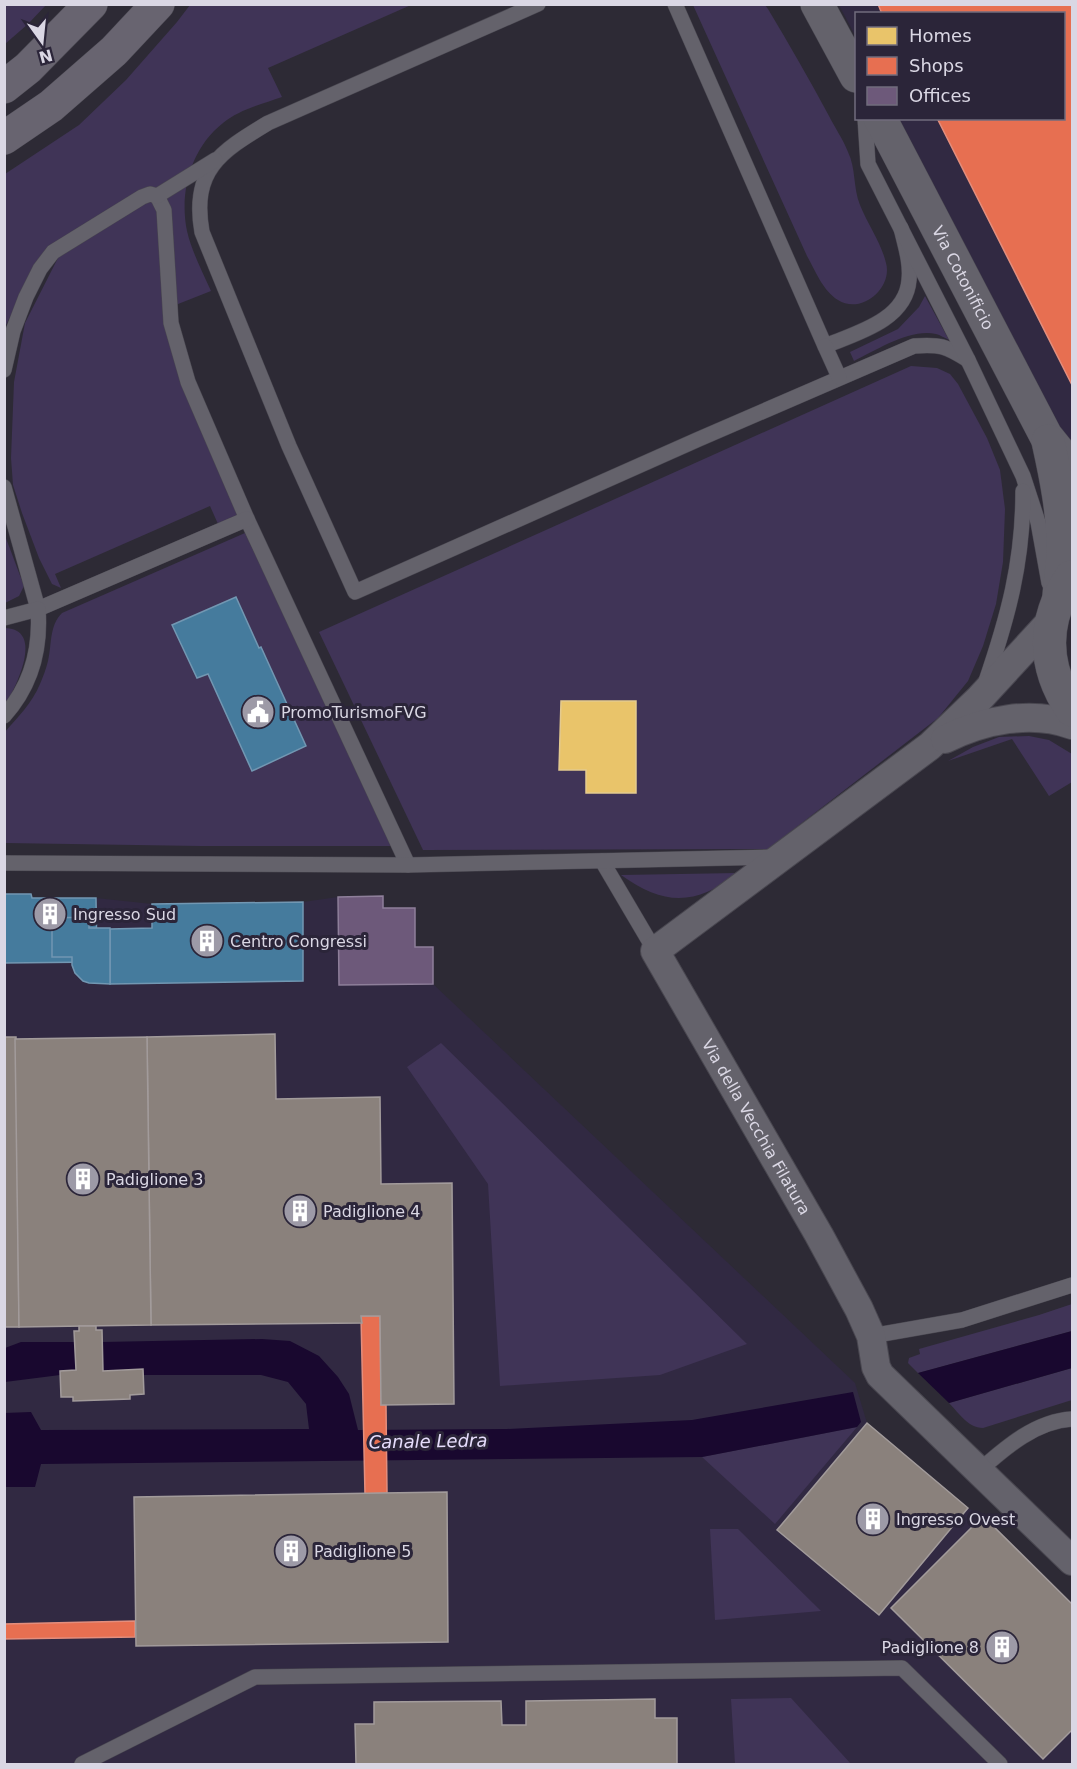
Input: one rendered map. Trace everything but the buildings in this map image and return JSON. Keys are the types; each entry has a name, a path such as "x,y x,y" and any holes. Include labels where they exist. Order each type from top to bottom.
{"main road":[{"path":"4,87 28,68 91,4"},
{"path":"4,138 51,106 114,51 158,4"}],"street":[{"path":"817,4 855,74"},
{"name":"Via Cotonificio","path":"880,120 1047,436 1072,468"},
{"name":"Via Cotonificio","path":"1047,436 1056,474 1063,552 1059,601 1049,646 1053,671 1062,695 1072,710"},
{"path":"655,951 930,746 980,698 1059,601"},
{"path":"930,746 964,730 989,723 1040,718 1072,725"},
{"name":"Via della Vecchia Filatura","path":"655,951 819,1235 859,1310 871,1336 876,1367 880,1375 1072,1561"}],"lane":[{"path":"157,196 268,123 538,4"},
{"path":"675,4 839,377"},
{"path":"865,120 868,164 968,360 1023,476 1059,601"},
{"path":"215,160 200,194 199,213 202,232 289,446 356,592 839,377 914,346 935,345 951,349 968,360"},
{"path":"4,370 13,331 26,297 40,269 53,252 142,197 150,194 157,196 164,210 171,323 188,382 247,519 408,865"},
{"path":"825,346 879,323 896,310 905,297 909,280 909,264 901,228"},
{"path":"980,698 1004,625 1015,581 1023,523 1023,476"},
{"path":"4,487 38,609 39,637 35,660 27,684 19,699 4,716"},
{"path":"4,618 38,609 247,519"},
{"path":"4,863 408,865 780,857"},
{"path":"602,861 655,951"},
{"path":"871,1336 962,1320 1072,1285"},
{"path":"980,1470 1003,1450 1035,1429 1065,1419 1072,1419"},
{"path":"82,1764 255,1677 902,1668 1000,1764"}],"shaded area":[{"path":"5,4 46,4 46,5 5,44"},
{"path":"190,5 411,5 268,68 282,97 229,118 212,133 203,145 195,158 186,186 185,216 192,246 211,291 173,306 167,208 140,190 45,250 5,331 5,174 79,125 126,80"},
{"path":"693,5 765,5 791,48 851,158 860,205 884,255 887,272 885,281 880,290 865,301 847,304 838,300 820,280"},
{"path":"839,5 1072,5 1072,452 899,120 1065,120 1065,12 855,12 855,35"},
{"path":"154,200 158,212 165,326 239,514 218,524 210,506 55,574 61,588 52,584 39,558 13,485 11,458 14,382 25,323 59,256 146,201"},
{"path":"925,296 949,340 936,334 916,334 894,341 854,361 850,352 898,329 919,307"},
{"path":"911,366 937,368 950,374 958,384 987,438 1000,470 1005,509 1003,562 996,604 983,646 968,681 938,718 768,849 423,850 319,632"},
{"path":"4,533 24,586 19,596 5,603"},
{"path":"245,533 395,846 5,843 4,733 37,691 48,661 53,629 58,618 62,613"},
{"path":"4,628 17,631 23,638 25,648 20,674 5,705"},
{"path":"1029,736 1049,740 1072,754 1072,782 1049,796 1012,739 948,761 973,747 999,737"},
{"path":"738,873 708,892 680,898 666,897 652,892 621,875"},
{"path":"4,894 31,894 32,898 96,898 152,904 303,902 338,897 383,896 384,908 415,908 415,947 433,947 433,984 855,1383 867,1423 968,1508 983,1516 1072,1604 1072,1764 5,1764"},
{"path":"441,1043 747,1344 660,1375 500,1386 488,1184 407,1067"},
{"path":"1072,1304 1072,1331 918,1373 908,1363 909,1358 920,1354 919,1349"},
{"path":"1072,1368 1072,1400 983,1428 968,1423 949,1403"},
{"path":"857,1427 775,1524 702,1457"},
{"path":"710,1529 738,1529 821,1611 715,1620"},
{"path":"791,1698 851,1764 735,1764 731,1699"}],"water":[{"path":"1072,1331 1072,1368 949,1403 918,1373"},
{"name":"Canale Ledra","path":"262,1339 290,1341 319,1356 338,1377 349,1394 358,1430 507,1429 692,1420 853,1392 861,1422 857,1427 702,1457 41,1464 35,1487 5,1487 4,1413 31,1412 41,1430 309,1429 306,1404 288,1382 261,1375 144,1375 143,1369 103,1371 102,1342"},
{"path":"21,1342 74,1342 76,1370 61,1371 60,1375 5,1382 5,1348"}],"place":[{"name":"PromoTurismoFVG","path":"258,712"},
{"name":"Ingresso Sud","path":"50,914"},
{"name":"Centro Congressi","path":"207,941"},
{"name":"Padiglione 3","path":"83,1179"},
{"name":"Padiglione 4","path":"300,1211"},
{"name":"Ingresso Ovest","path":"873,1519"},
{"name":"Padiglione 5","path":"291,1551"},
{"name":"Padiglione 8","path":"1002,1647"}]}
